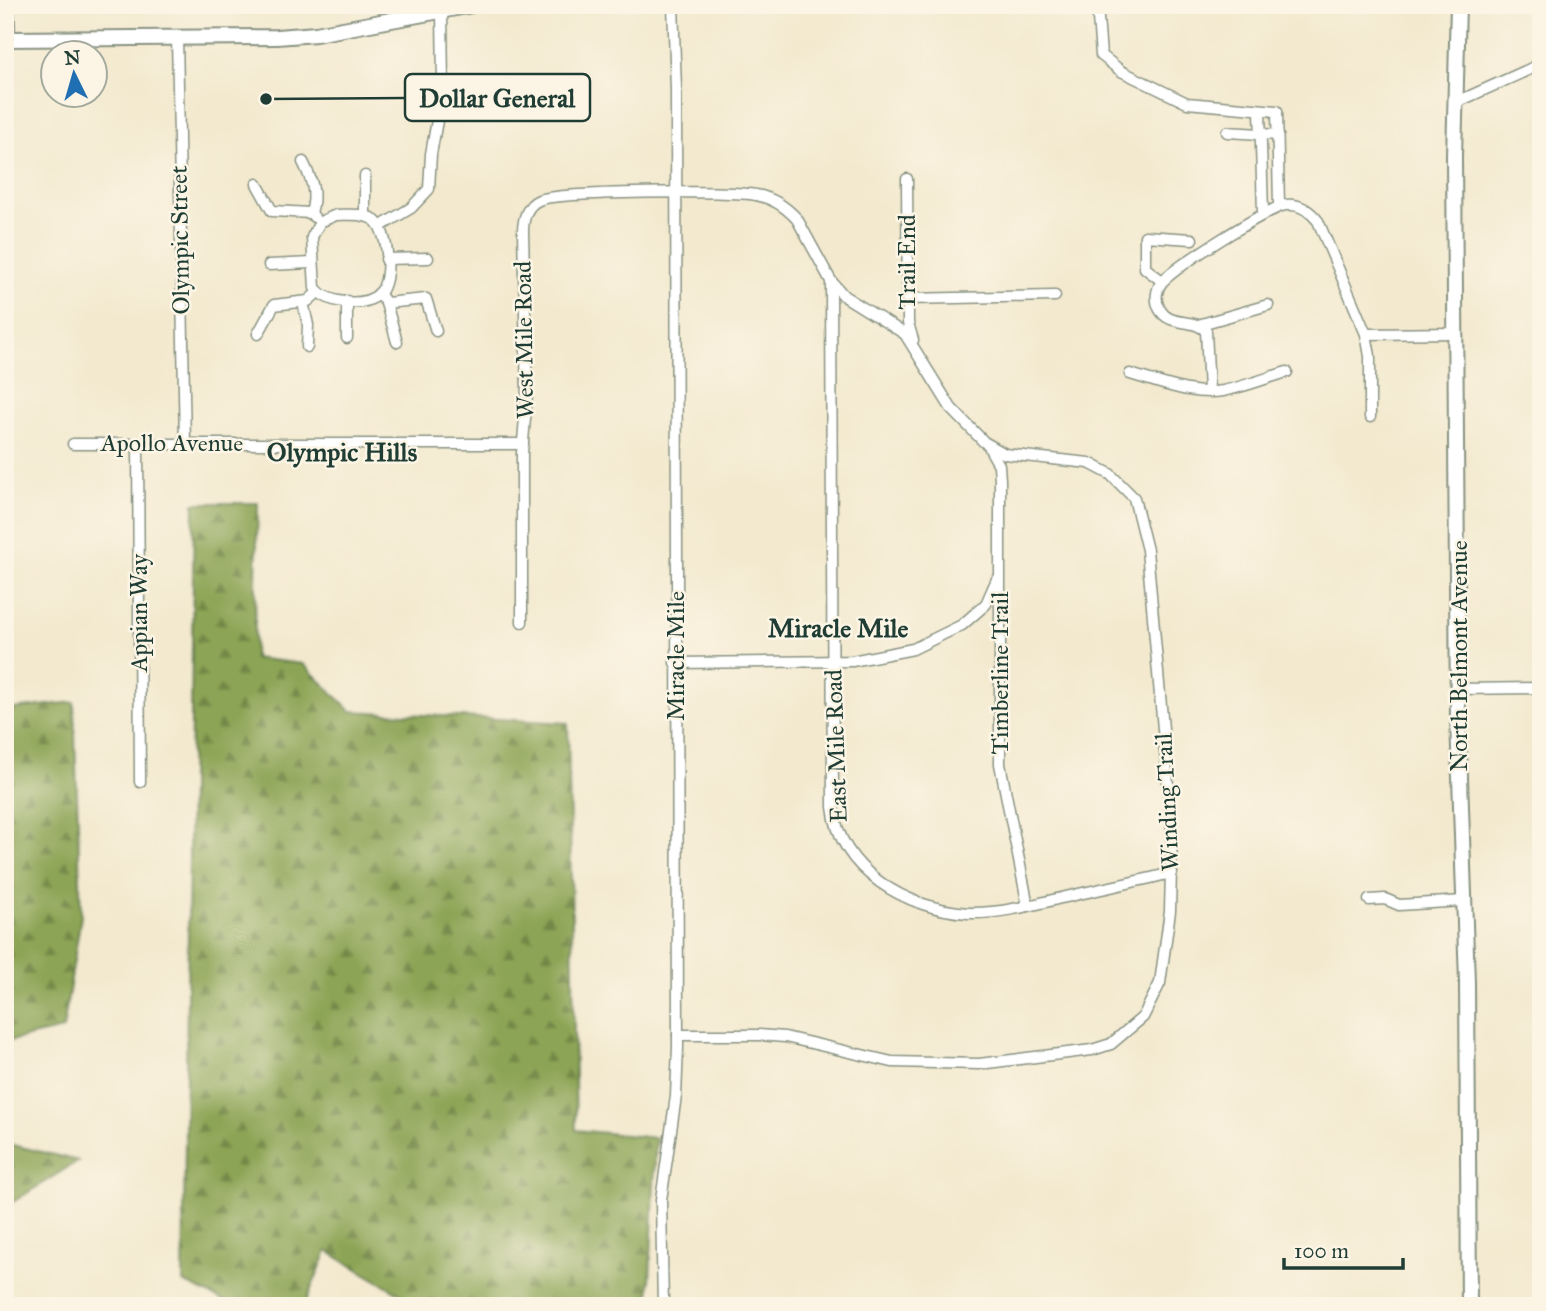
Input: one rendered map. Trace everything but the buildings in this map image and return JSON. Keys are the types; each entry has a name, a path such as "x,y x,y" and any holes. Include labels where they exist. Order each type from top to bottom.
{"street":[{"path":"9,5 8,39 316,34 442,8 471,5"},
{"name":"Miracle Mile","path":"663,1306 661,1200 676,1097 678,1035 673,5"},
{"path":"1097,5 1098,47 1108,63 1187,103 1277,111 1279,206"},
{"name":"North Belmont Avenue","path":"1458,5 1454,156 1458,689 1468,1053 1469,1306"},
{"path":"381,226 411,208 429,189 431,154 443,87 442,8"},
{"name":"Olympic Street","path":"177,37 185,443"},
{"path":"1457,102 1541,64"},
{"path":"1260,110 1263,213"},
{"path":"1227,132 1278,135"},
{"path":"303,162 313,181 314,202 311,213"},
{"path":"365,176 365,216"},
{"name":"Trail End","path":"907,179 908,323 914,344"},
{"path":"257,184 272,211 311,213 320,222"},
{"name":"East Mile Road","path":"676,194 742,193 779,203 797,219 831,281 833,807 838,833 850,856 878,881 930,905 967,913 1028,906 1172,873"},
{"name":"West Mile Road","path":"522,622 523,443 527,395 523,232 528,210 537,201 551,197 676,194"},
{"path":"1268,305 1198,325 1175,321 1163,314 1157,300 1162,281 1263,213 1279,206 1300,206 1313,214 1359,311 1370,356 1370,417"},
{"path":"336,215 365,216 381,226 385,235 386,278 379,293 364,300 347,301 327,299 318,292 313,281 312,237 320,222 336,215"},
{"path":"1162,281 1145,268 1145,236 1192,239"},
{"path":"386,259 428,258"},
{"path":"269,265 312,263"},
{"name":"Winding Trail","path":"678,1035 785,1037 867,1059 922,1065 979,1064 1103,1047 1134,1027 1157,995 1165,955 1172,873 1169,781 1147,550 1138,508 1128,489 1099,467 1077,460 1005,454 984,442 951,408 914,344 899,327 844,296 831,281"},
{"path":"258,334 271,307 303,302 318,292"},
{"path":"379,293 386,303 397,342"},
{"path":"907,299 1055,296"},
{"path":"386,303 426,299 436,331"},
{"path":"347,301 347,338"},
{"path":"303,302 308,325 307,347"},
{"path":"1198,325 1208,335 1209,391"},
{"path":"1366,334 1456,332"},
{"path":"1129,374 1195,391 1222,391 1287,372"},
{"name":"Timberline Trail","path":"984,442 999,465 1000,764 1028,906"},
{"name":"Apollo Avenue","path":"73,444 523,443"},
{"name":"Appian Way","path":"138,444 140,782"},
{"path":"675,663 833,661 885,657 941,638 986,604 999,573"},
{"path":"1458,689 1541,688"},
{"path":"1369,900 1385,899 1399,905 1463,901"}],"green space":[{"path":"194,503 258,503 254,658 303,664 351,711 568,723 576,1130 656,1138 649,1306 421,1306 327,1251 304,1306 235,1306 183,1282"},
{"path":"74,702 81,916 63,1029 5,1042 5,710"},
{"path":"5,1143 78,1161 5,1207"}],"place":[{"name":"Dollar General","path":"266,99"}],"district":[{"name":"Olympic Hills","path":"342,452"},
{"name":"Miracle Mile","path":"838,628"}]}
